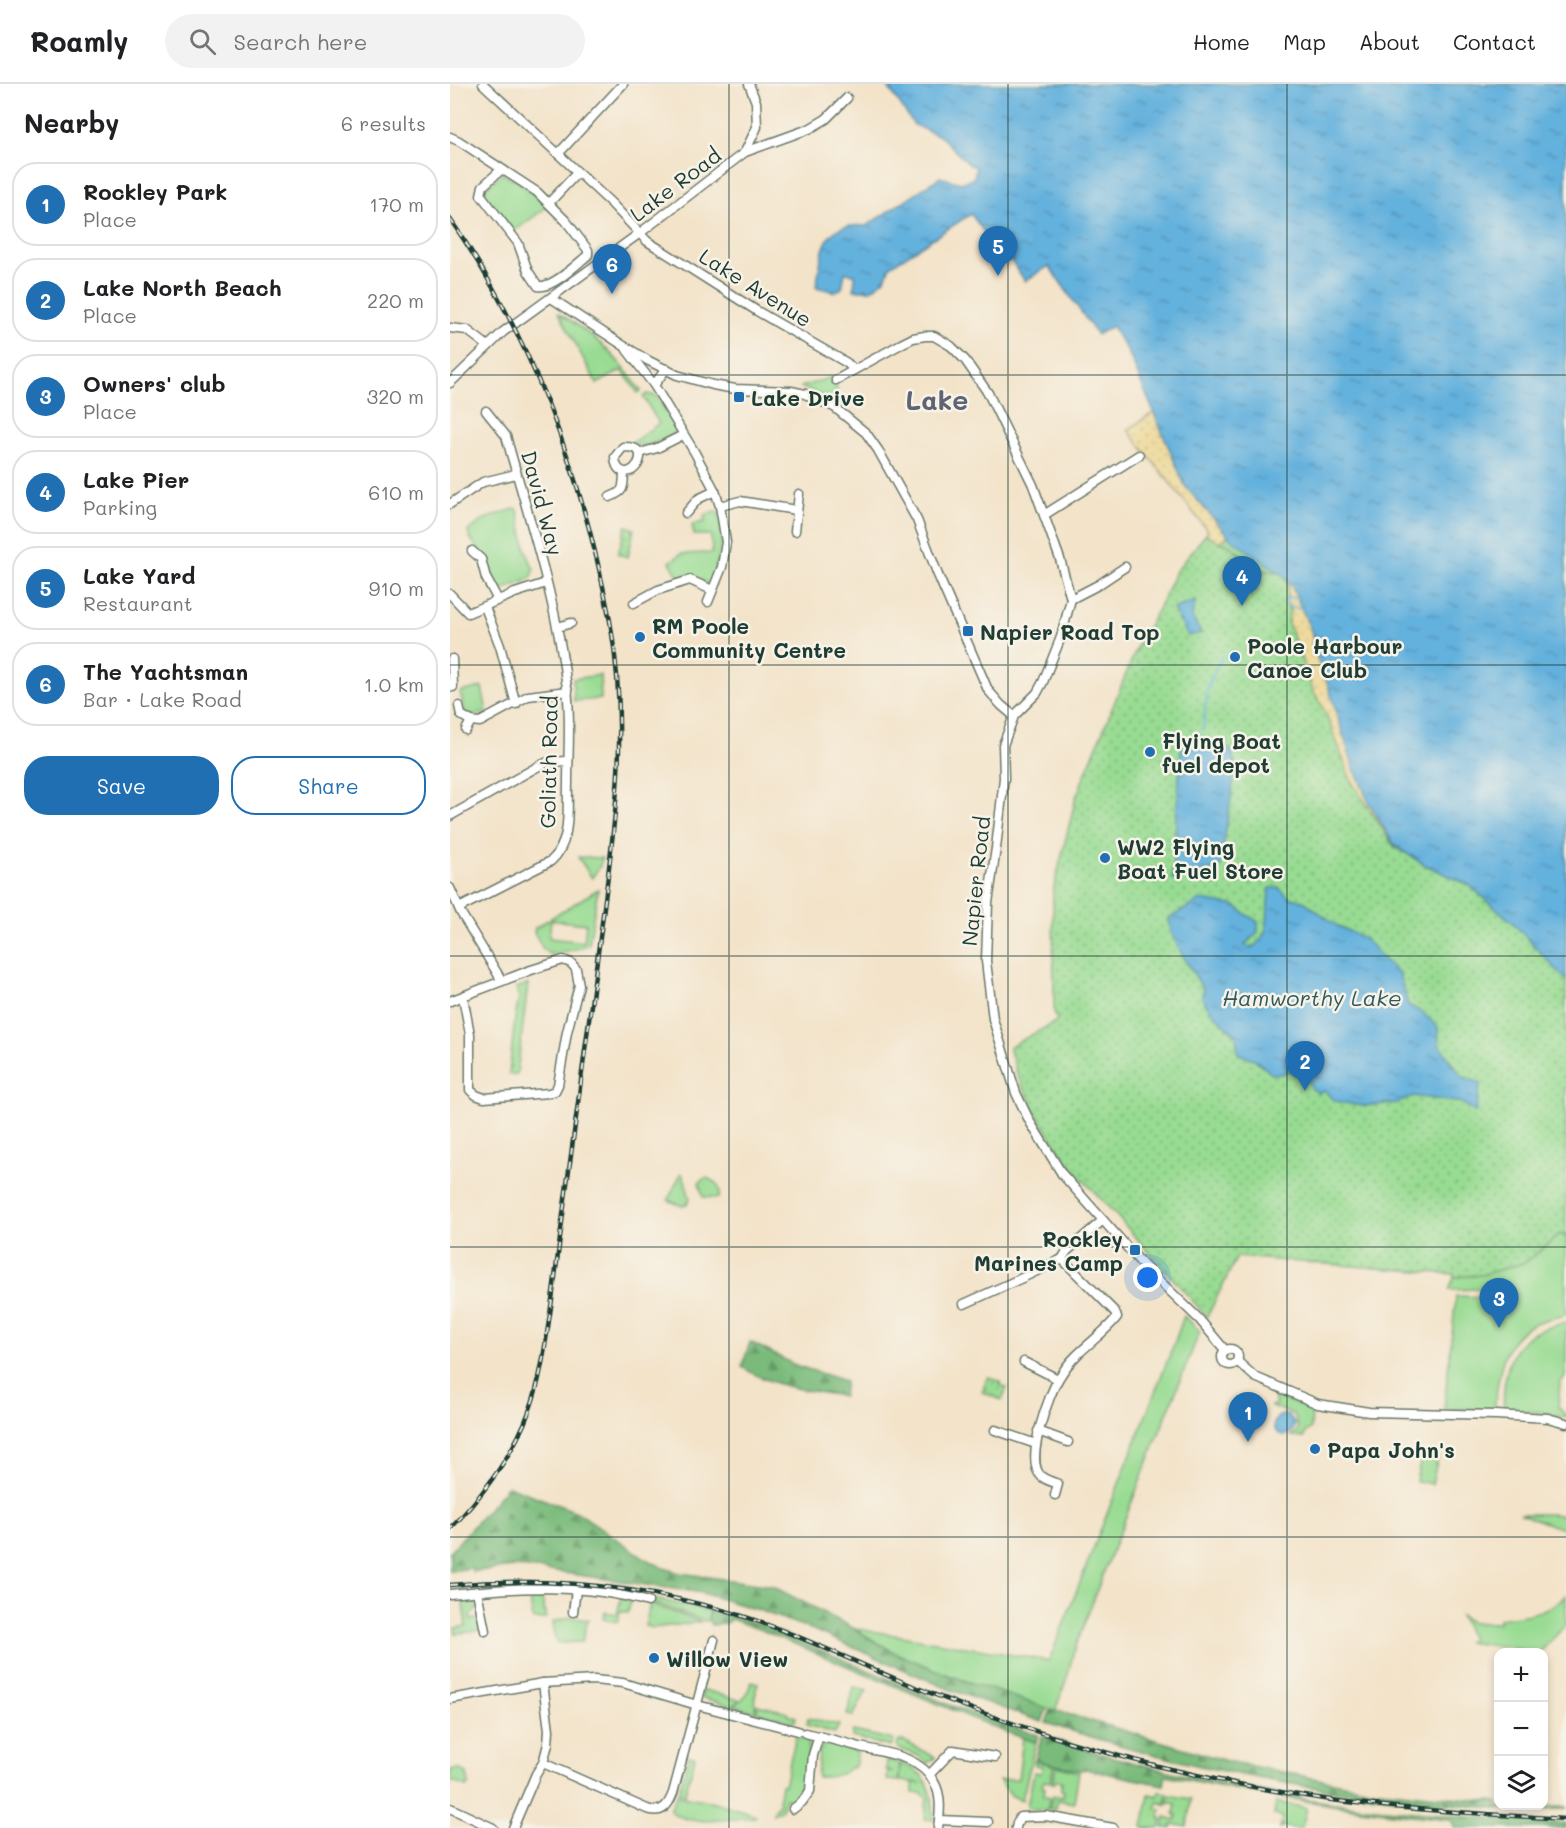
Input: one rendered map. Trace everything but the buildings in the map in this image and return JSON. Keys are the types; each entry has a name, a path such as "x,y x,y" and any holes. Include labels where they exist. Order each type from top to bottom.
{"street":[{"name":"Lake Avenue","path":"483,84 610,203 647,241 757,311 847,363 854,370"},
{"path":"558,154 623,84"},
{"path":"745,152 757,127 756,102 749,84"},
{"name":"Lake Road","path":"450,383 503,332 640,233 745,152 808,129 826,118 847,98"},
{"path":"450,137 459,141 531,187 566,221 588,250 588,255 544,287 538,286 528,271 518,243 481,195 483,186 502,169"},
{"path":"549,203 577,173"},
{"path":"551,298 624,346 666,369 693,380 735,389 791,391 805,394 834,407 866,433 917,520 938,575 988,690 1014,716 1037,693 1043,681 1061,637 1071,598 1060,559 1025,467 988,393 965,360 951,346 934,336 913,338 836,380"},
{"path":"450,328 467,330 488,346"},
{"path":"624,346 654,385 715,492 720,506 726,542 722,567 708,602"},
{"path":"654,385 666,369"},
{"name":"David Way","path":"486,411 506,436 553,610"},
{"path":"640,453 657,448 683,435"},
{"path":"632,447 637,449 641,457 637,466 624,473 618,469 615,457 620,449 632,447"},
{"path":"1044,515 1139,455"},
{"path":"610,497 623,489 624,473"},
{"path":"450,504 483,482 516,474"},
{"path":"686,513 698,500 715,492"},
{"path":"795,531 799,494"},
{"path":"720,506 740,501 796,510"},
{"path":"472,551 481,559 486,578 498,600"},
{"path":"1071,598 1098,585 1125,567"},
{"path":"634,603 658,590 690,580 712,590"},
{"path":"450,594 467,613 546,583"},
{"path":"485,607 500,646 516,704"},
{"name":"Goliath Road","path":"459,908 551,861 562,849 565,840 568,691 558,627 553,610"},
{"path":"558,627 571,623"},
{"path":"452,659 453,687"},
{"path":"459,706 461,715 471,721 480,722 528,696 568,691"},
{"name":"Napier Road","path":"1014,716 1003,745 1004,778 988,903 986,961 993,1019 1016,1093 1030,1122 1062,1173 1142,1264 1199,1319 1225,1350 1235,1351 1238,1356 1237,1361 1255,1377 1318,1404 1369,1412 1496,1415 1548,1418 1566,1423"},
{"path":"466,730 471,721"},
{"path":"450,816 537,767 548,762 568,761"},
{"path":"450,888 459,908 502,981"},
{"path":"450,1001 563,960 571,963 576,969 579,985 555,1091 484,1098 470,1090 470,1034 462,997"},
{"path":"964,1304 1062,1259 1067,1251 1102,1220"},
{"path":"1055,1495 1058,1484 1041,1476 1037,1470 1035,1458 1038,1431 1047,1405 1058,1379 1075,1357 1117,1317 1114,1311 1062,1259"},
{"path":"1024,1362 1058,1379"},
{"path":"995,1430 1036,1444"},
{"path":"1038,1431 1068,1442"},
{"path":"450,1594 518,1588 576,1590 629,1596 648,1602"},
{"path":"573,1612 576,1590"},
{"path":"477,1591 484,1630"},
{"path":"543,1763 647,1809 660,1811 668,1804 673,1793 714,1640"},
{"path":"450,1699 543,1683 594,1680 623,1683 697,1705 903,1757 917,1764 929,1775 938,1790 939,1824 988,1822"},
{"path":"513,1828 543,1763 548,1744 549,1730 543,1683"},
{"path":"793,1809 810,1791 813,1755 819,1736"},
{"path":"929,1775 953,1750 995,1757"},
{"path":"450,1808 493,1828"},
{"path":"1016,1828 1020,1817 1046,1816 1113,1828"}],"green space":[{"path":"502,174 515,179 548,206 512,233 485,198 485,189"},
{"path":"559,313 605,347 641,391 638,393 622,370 597,384"},
{"path":"832,377 837,389 835,402 801,387"},
{"path":"647,394 657,396 678,431 655,443 642,446 629,445 659,423 643,397"},
{"path":"516,508 526,550 534,570 532,577 526,581 501,590 494,583 484,555 472,541 468,531 485,519"},
{"path":"718,511 722,539 711,583 707,584 690,576 679,578 670,562 681,554 712,553 711,535 694,535 692,524 705,522 704,515"},
{"path":"626,526 634,529 628,557 618,554"},
{"path":"1235,532 1283,574 1256,569 1230,546 1219,542"},
{"path":"1206,534 1230,546 1256,569 1283,574 1288,585 1286,601 1290,609 1288,623 1312,688 1326,714 1352,783 1395,848 1469,885 1513,923 1566,977 1566,1237 1560,1234 1526,1262 1481,1275 1454,1277 1454,1274 1237,1257 1207,1317 1071,1167 1040,1120 1018,1077 1009,1047 1057,1021 1054,1011 1053,891 1076,797 1139,642 1176,571"},
{"path":"600,675 601,699 574,701 573,679"},
{"path":"482,687 487,712 474,716 466,715 460,692"},
{"path":"578,857 602,858 592,878"},
{"path":"598,889 589,944 570,951 549,954 543,949 534,932 535,928","holes":["551,920 586,924 584,942 549,938"]},
{"path":"528,984 517,1074 509,1074 519,998 516,988"},
{"path":"681,1173 690,1199 682,1206 668,1200"},
{"path":"707,1178 717,1183 720,1191 719,1198 703,1197 699,1183"},
{"path":"1560,1234 1566,1237 1566,1315 1538,1322 1516,1337 1509,1347 1500,1371 1494,1410 1444,1409 1456,1296 1484,1297 1479,1289 1449,1290 1454,1277 1481,1275 1526,1262"},
{"path":"1184,1316 1200,1331 1105,1569 1073,1654 1055,1711 948,1675 895,1653 853,1628 1049,1661"},
{"path":"1566,1322 1566,1369 1565,1377 1560,1383 1558,1406 1566,1414 1566,1418 1520,1410 1504,1410 1505,1377 1512,1356 1518,1347 1534,1333"},
{"path":"750,1342 795,1365 845,1381 843,1396 778,1384 754,1374 742,1367"},
{"path":"989,1377 1001,1382 1000,1385 1007,1388 1002,1400 982,1392"},
{"path":"1274,1395 1312,1410 1311,1428 1305,1433 1304,1438 1291,1436 1298,1430 1295,1415 1271,1406 1276,1404"},
{"path":"1422,1454 1438,1457 1432,1484 1416,1481"},
{"path":"508,1486 577,1512 648,1560 664,1568 680,1573 772,1586 853,1628 895,1653 948,1675 1047,1708 1042,1722 951,1690 811,1629 702,1593 530,1568 513,1567 472,1572 472,1568 450,1571 450,1552"},
{"path":"1520,1514 1566,1516 1566,1530"},
{"path":"529,1593 541,1594 546,1618 533,1620"},
{"path":"474,1595 477,1610 470,1615 471,1620 479,1621 482,1630 456,1634 455,1628 466,1626 462,1597 450,1599 450,1597"},
{"path":"1566,1595 1566,1625 1544,1648 1513,1648 1467,1642 1471,1638 1460,1615 1472,1623 1498,1623 1499,1619 1544,1610"},
{"path":"621,1598 631,1600 628,1613 620,1611 618,1622 603,1619 605,1612 617,1614"},
{"path":"651,1598 709,1611 711,1620 705,1621 651,1602"},
{"path":"650,1604 701,1622 652,1628 645,1626"},
{"path":"711,1610 762,1625 950,1705 1038,1735 1036,1742 1003,1731 731,1619 725,1624 711,1625 708,1618"},
{"path":"570,1617 588,1620 582,1642 556,1643 553,1622"},
{"path":"752,1681 758,1683 755,1712 735,1706 746,1695"},
{"path":"854,1687 867,1690 853,1716 847,1715"},
{"path":"705,1690 739,1700 732,1706 702,1698 702,1692"},
{"path":"757,1705 788,1712 788,1715 796,1717 795,1721 757,1712"},
{"path":"1051,1709 1227,1761 1369,1789 1494,1802 1494,1808 1411,1800 1277,1782 1151,1754 1046,1723"},
{"path":"808,1718 839,1725 835,1733 807,1725"},
{"path":"853,1731 894,1740 891,1747 852,1737"},
{"path":"1042,1736 1180,1774 1251,1789 1382,1809 1566,1824 1566,1828 1454,1828 1449,1819 1307,1802 1166,1775 1164,1785 1035,1761"},
{"path":"796,1737 805,1739 809,1743 804,1790 793,1801 785,1798 782,1809 773,1814 779,1804 781,1785 784,1785"},
{"path":"1023,1738 1036,1742 1022,1800 1012,1796 999,1780 1018,1779"},
{"path":"899,1741 904,1741 936,1758 927,1763 917,1755 899,1749 897,1745"},
{"path":"828,1744 857,1752 856,1764 853,1768 839,1774 817,1777 819,1754 822,1746"},
{"path":"689,1756 695,1757 685,1794 678,1793"},
{"path":"887,1760 900,1763 899,1772 901,1764 910,1767 924,1778 931,1793 933,1820 925,1819 927,1797 922,1793 913,1793 913,1783 921,1783 899,1781 900,1772 898,1781 887,1780 888,1771 893,1771 886,1770"},
{"path":"1035,1761 1054,1765 1050,1782 1044,1781 1042,1786 1045,1787 1044,1795 1050,1797 1047,1810 1032,1810 1027,1806 1034,1772 1041,1773 1043,1767 1035,1765"},
{"path":"1056,1766 1079,1772 1074,1803 1058,1800 1056,1808 1049,1809 1053,1795 1063,1797 1064,1791 1061,1790 1062,1781 1056,1780 1052,1783"},
{"path":"459,1769 467,1774 469,1784 467,1787 450,1781 450,1770"},
{"path":"1159,1791 1167,1793 1165,1804 1158,1802 1156,1809 1161,1810 1160,1828 1143,1828 1149,1794 1158,1796"},
{"path":"677,1795 714,1802 756,1815 755,1817 723,1820 687,1819 677,1816 670,1810"},
{"path":"1169,1795 1191,1799 1187,1827 1172,1824 1171,1828 1163,1828 1165,1817 1176,1820 1177,1815 1174,1814 1176,1804 1169,1802 1167,1804"},
{"path":"1276,1802 1307,1808 1302,1828 1283,1826 1280,1828 1283,1817 1274,1815"},
{"path":"1548,1807 1566,1807 1566,1809 1548,1810"}],"sand":[{"path":"1160,408 1235,532 1219,542 1206,534 1208,531 1128,430"},
{"path":"1283,574 1297,575 1434,865 1395,848 1352,783 1326,714 1312,688 1288,623 1290,609 1286,601 1288,585"}],"water":[{"path":"886,84 1566,84 1566,980 1513,923 1469,885 1423,864 1395,846 1369,803 1353,766 1325,676 1313,650 1312,633 1286,577 1231,539 1185,486 1129,354 1112,326 1097,335 1049,266 1025,281 997,240 991,242 971,214 890,266 885,279 871,290 854,290 855,274 845,273 842,288 835,292 816,287 823,251 832,234 851,226 866,226 940,177 961,183 974,178 976,167 970,165 940,136 914,125"},
{"path":"1195,601 1192,617 1201,633 1188,636 1173,609"},
{"path":"1194,734 1225,745 1231,751 1236,765 1220,868 1172,879 1181,749"},
{"name":"Hamworthy Lake","path":"1270,888 1279,888 1289,897 1305,902 1336,925 1363,938 1399,973 1408,1005 1423,1013 1438,1027 1439,1044 1463,1077 1481,1083 1475,1112 1462,1103 1413,1096 1398,1103 1363,1106 1339,1102 1332,1099 1325,1091 1318,1093 1311,1088 1309,1081 1294,1069 1282,1074 1272,1074 1254,1059 1238,1054 1236,1035 1212,1012 1202,998 1203,989 1179,949 1171,932 1169,918 1201,900 1236,906 1258,922 1258,932 1245,945 1251,948 1263,936 1266,928"},
{"path":"1284,1415 1291,1418 1294,1425 1291,1432 1284,1435 1277,1432 1274,1425 1277,1418"}],"waterway":[{"path":"1296,597 1285,599 1288,607 1301,608"},
{"path":"1203,730 1208,686 1222,656"}],"railway":[{"path":"450,219 480,265 506,312 551,411 585,515 599,568 610,621 619,700 618,776 606,891 553,1296 540,1374 523,1426 506,1458 486,1488 450,1529"},
{"path":"450,1585 558,1583 665,1596 701,1604 777,1628 917,1688 982,1713 1070,1742 1164,1768 1292,1794 1354,1803 1566,1819"}],"place":[{"name":"Lake Yard","path":"998,276"},
{"name":"The Yachtsman","path":"612,294"},
{"name":"Lake Drive","path":"739,397"},
{"name":"Lake Pier","path":"1242,606"},
{"name":"Napier Road Top","path":"968,631"},
{"name":"RM Poole Community Centre","path":"640,637"},
{"name":"Poole Harbour Canoe Club","path":"1235,657"},
{"name":"Flying Boat fuel depot","path":"1150,752"},
{"name":"WW2 Flying Boat Fuel Store","path":"1105,858"},
{"name":"Lake North Beach","path":"1305,1091"},
{"name":"Rockley Marines Camp","path":"1135,1250"},
{"name":"Owners' club","path":"1499,1328"},
{"name":"Rockley Park","path":"1248,1442"},
{"name":"Papa John's","path":"1315,1449"},
{"name":"Willow View","path":"654,1658"}],"district":[{"name":"Lake","path":"937,399"}]}
